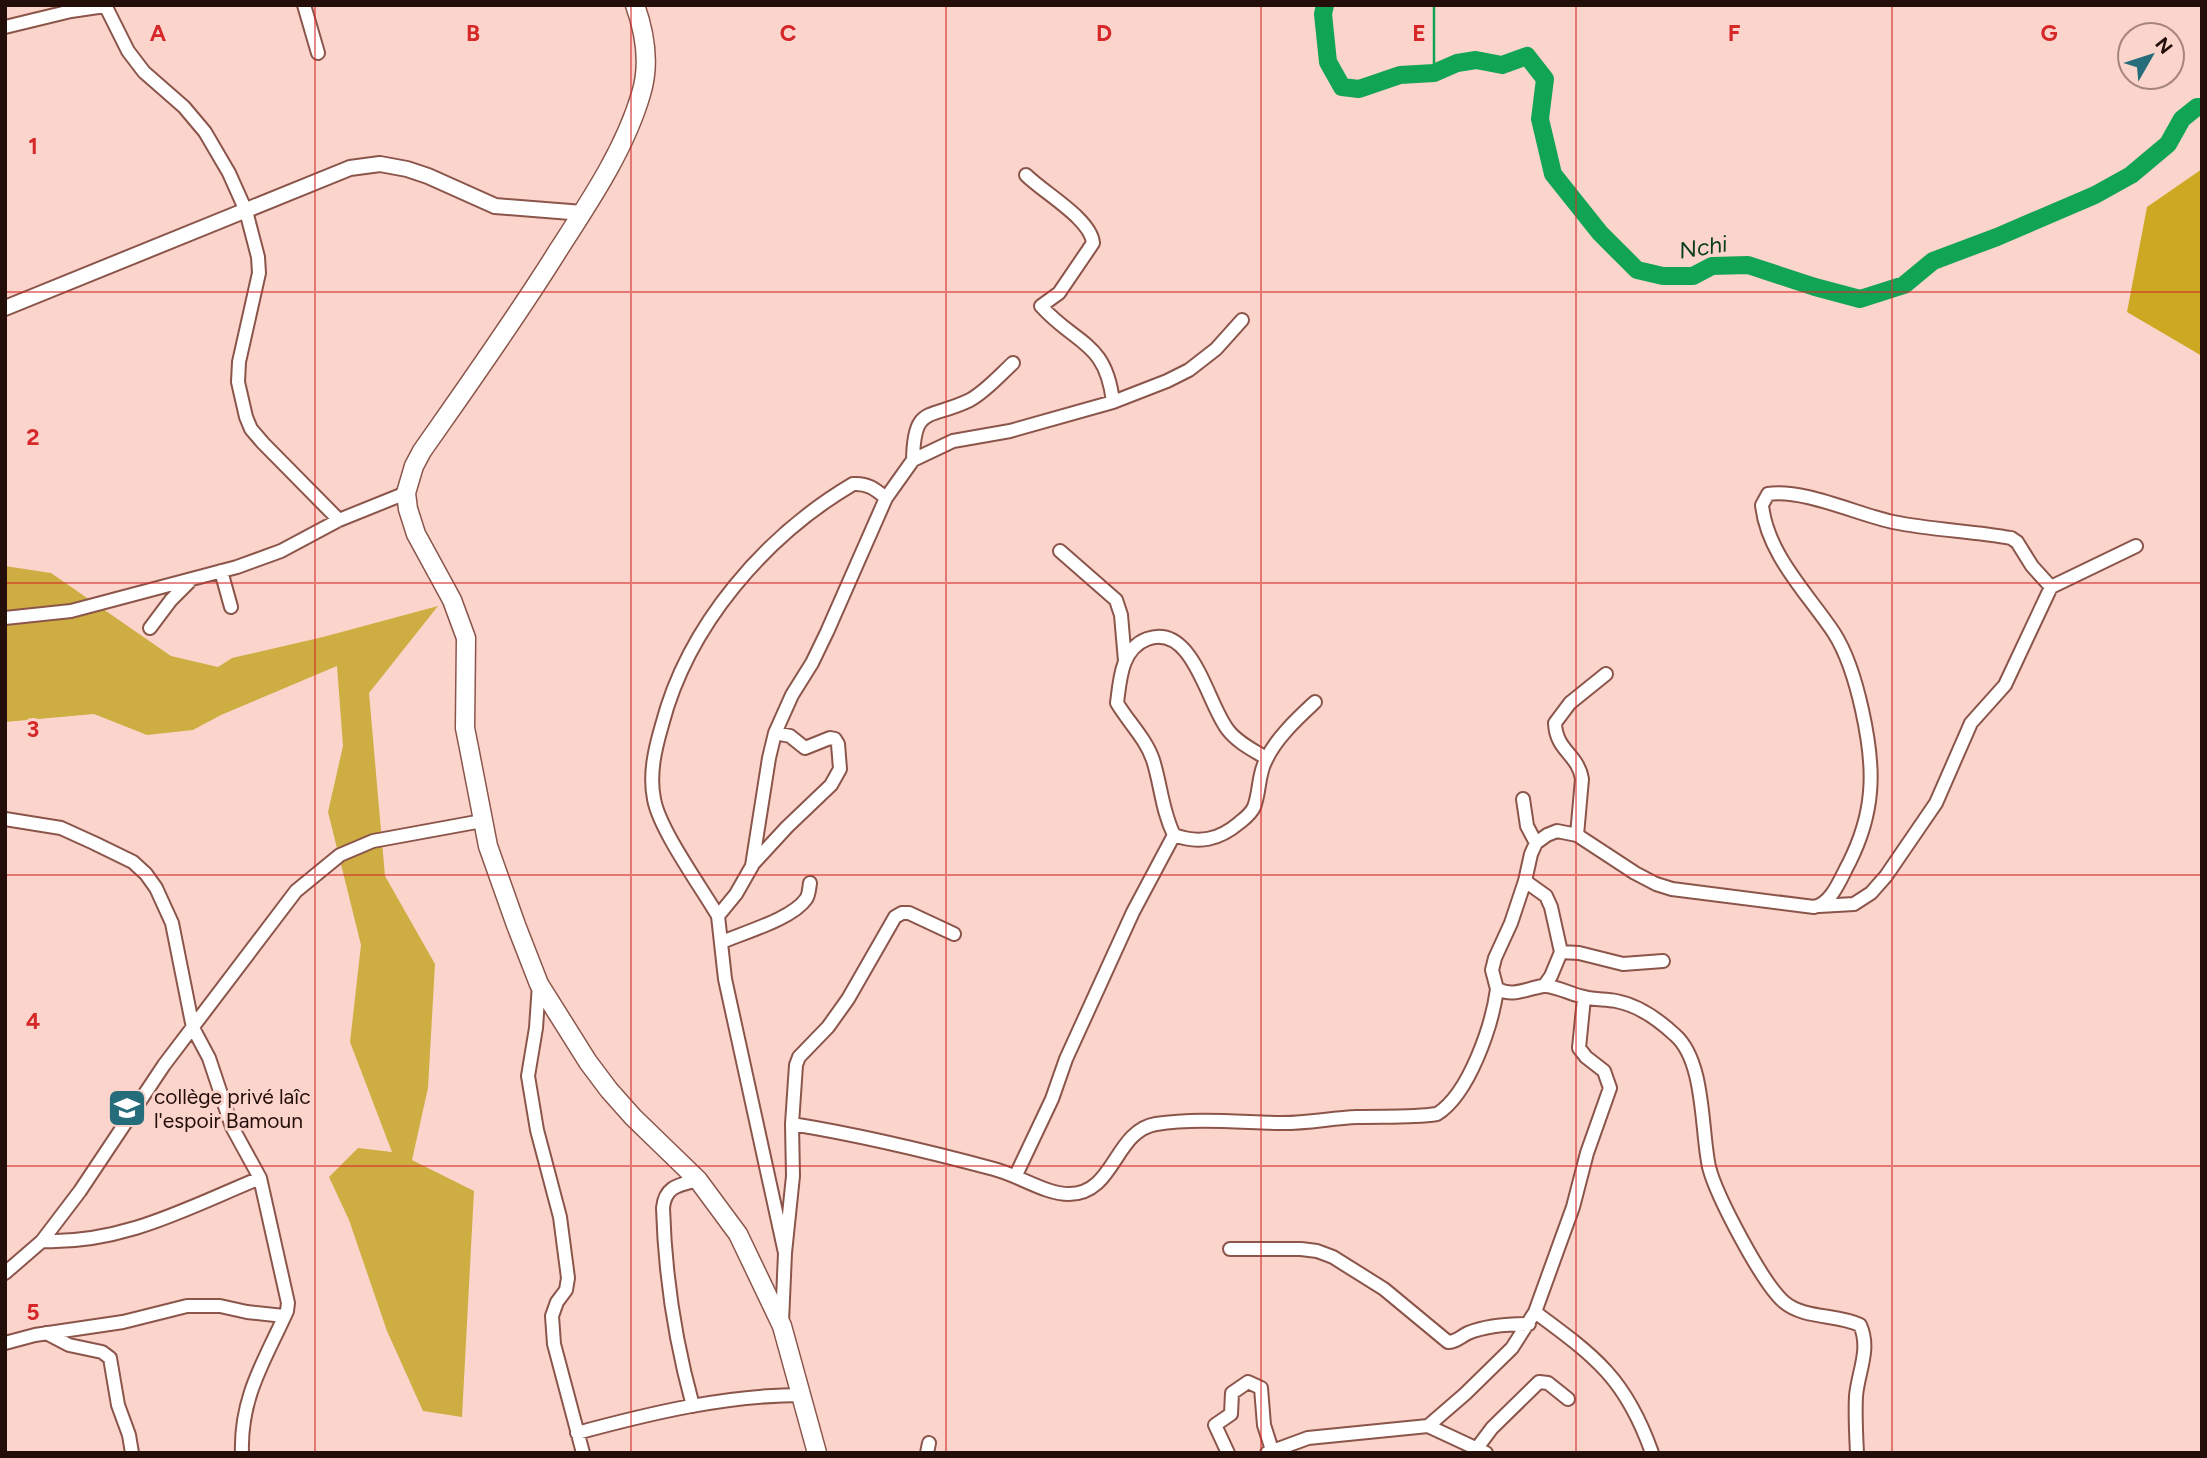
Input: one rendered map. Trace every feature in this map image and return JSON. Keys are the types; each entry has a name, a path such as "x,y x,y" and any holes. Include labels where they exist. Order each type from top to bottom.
{"main road":[{"path":"635,5 645,46 642,93 617,151 583,213 492,353 422,451 406,493 408,509 416,534 452,600 466,638 466,728 482,821 501,887 539,984 609,1090 698,1180 738,1234 782,1326 817,1453"}],"street":[{"path":"304,5 318,53"},
{"path":"5,27 71,10 105,6 128,51 144,72 184,107 205,132 229,173 246,211 258,257 259,273 239,362 238,382 246,417 262,443 339,520"},
{"path":"5,309 350,168 380,164 428,176 495,206 583,213"},
{"path":"1026,175 1075,215 1090,229 1093,236 1093,243 1059,293 1041,306 1100,359 1111,382 1113,402"},
{"path":"752,866 775,733 792,695 822,642 886,498 913,460 953,441 1010,432 1113,402 1167,381 1189,370 1216,349 1242,320"},
{"path":"913,460 914,437 918,424 926,415 972,398 1013,363"},
{"path":"785,1253 725,979 718,916 666,828 654,800 652,774 655,750 670,692 692,648 716,610 776,541 800,519 853,484 862,483 873,487 886,498"},
{"path":"5,618 71,611 221,571 281,551 339,520 406,493"},
{"path":"1819,906 1836,886 1862,834 1870,794 1868,751 1855,681 1847,658 1835,635 1777,549 1762,505 1768,494 1784,494 1828,502 1893,522 2011,538 2017,542 2032,566 2051,587"},
{"path":"792,1124 860,1135 1016,1175 1057,1193 1082,1192 1101,1181 1127,1141 1153,1125 1190,1121 1312,1122 1355,1117 1437,1114 1447,1108 1459,1093 1489,1030 1497,989 1492,970 1536,843 1557,831 1577,835 1656,884 1672,889 1819,906 1854,904 1871,893 1886,876 1936,803 1971,723 2005,685 2051,587 2136,546"},
{"path":"1060,551 1116,600 1121,615 1125,661 1117,703 1147,745 1167,821 1174,835 1188,840 1204,841 1231,830 1253,811 1266,758 1284,734 1315,702"},
{"path":"221,571 231,607"},
{"path":"150,628 176,594 194,577"},
{"path":"1125,661 1142,641 1155,636 1167,637 1178,643 1202,676 1220,720 1230,733 1266,758"},
{"path":"1577,835 1581,770 1558,742 1555,723 1570,703 1606,674"},
{"path":"718,916 736,894 752,866 787,827 831,785 840,769 838,744 835,739 830,738 806,748 790,736 775,733"},
{"path":"1523,800 1527,826 1536,843"},
{"path":"5,819 61,828 133,862 156,888 172,923 193,1028 209,1058 232,1127 260,1178 288,1303 284,1317 259,1366 247,1404 243,1418 242,1453"},
{"path":"5,1273 42,1241 193,1028 296,891 340,855 373,841 482,821"},
{"path":"1016,1175 1133,912 1174,835"},
{"path":"1497,989 1507,994 1544,986 1561,952 1552,907 1546,897 1525,881"},
{"path":"722,942 799,906 807,897 810,883"},
{"path":"782,1326 785,1253 793,1176 792,1124 796,1065 799,1057 828,1027 848,999 895,916 909,913 954,934"},
{"path":"1561,952 1579,953 1623,964 1663,961"},
{"path":"539,984 536,1028 528,1076 537,1130 560,1217 566,1264 566,1290 556,1303 552,1316 554,1344 583,1453"},
{"path":"1544,986 1584,998 1631,1005 1678,1037 1688,1052 1696,1073 1710,1171 1721,1199 1751,1255 1783,1301 1808,1313 1841,1318 1860,1325 1865,1348 1856,1396 1857,1453"},
{"path":"1428,1426 1512,1348 1535,1312 1573,1207 1587,1153 1610,1088 1604,1071 1586,1057 1580,1048 1584,998"},
{"path":"42,1241 64,1242 113,1236 160,1220 260,1178"},
{"path":"693,1406 681,1363 667,1283 663,1208 664,1197 670,1190 698,1180"},
{"path":"1230,1249 1301,1249 1333,1257 1384,1289 1448,1342 1454,1342 1482,1329 1529,1324"},
{"path":"5,1343 46,1333 123,1322 187,1306 220,1306 284,1317"},
{"path":"1535,1312 1590,1354 1617,1381 1635,1409 1652,1453"},
{"path":"46,1333 69,1345 102,1352 110,1358 118,1405 129,1435 132,1453"},
{"path":"1228,1453 1215,1424 1231,1414 1233,1393 1248,1382 1258,1385 1262,1394 1270,1451 1308,1438 1428,1426 1481,1450 1492,1428 1539,1382 1548,1383 1568,1399"},
{"path":"577,1433 654,1412 779,1395 802,1395"}],"shaded area":[{"path":"2202,169 2202,356 2127,312 2147,207"},
{"path":"5,566 51,573 171,656 218,667 232,658 438,606 369,693 385,876 435,964 428,1088 412,1160 474,1191 462,1417 423,1411 387,1331 349,1220 329,1177 358,1148 392,1152 350,1042 361,945 328,812 343,746 337,666 221,715 193,730 147,735 94,714 5,722"}],"waterway":[{"name":"Nchi","path":"1325,5 1323,14 1328,62 1342,87 1359,89 1400,75 1434,73 1457,63 1476,60 1502,65 1527,56 1545,79 1540,119 1553,174 1600,233 1637,270 1663,276 1693,276 1712,266 1748,265 1860,299 1904,285 1933,261 2095,195 2131,175 2168,144 2182,119 2197,107 2202,107"},
{"path":"1434,5 1434,73"}],"place":[{"name":"collège privé laîc l'espoir Bamoun","path":"127,1108"}]}
